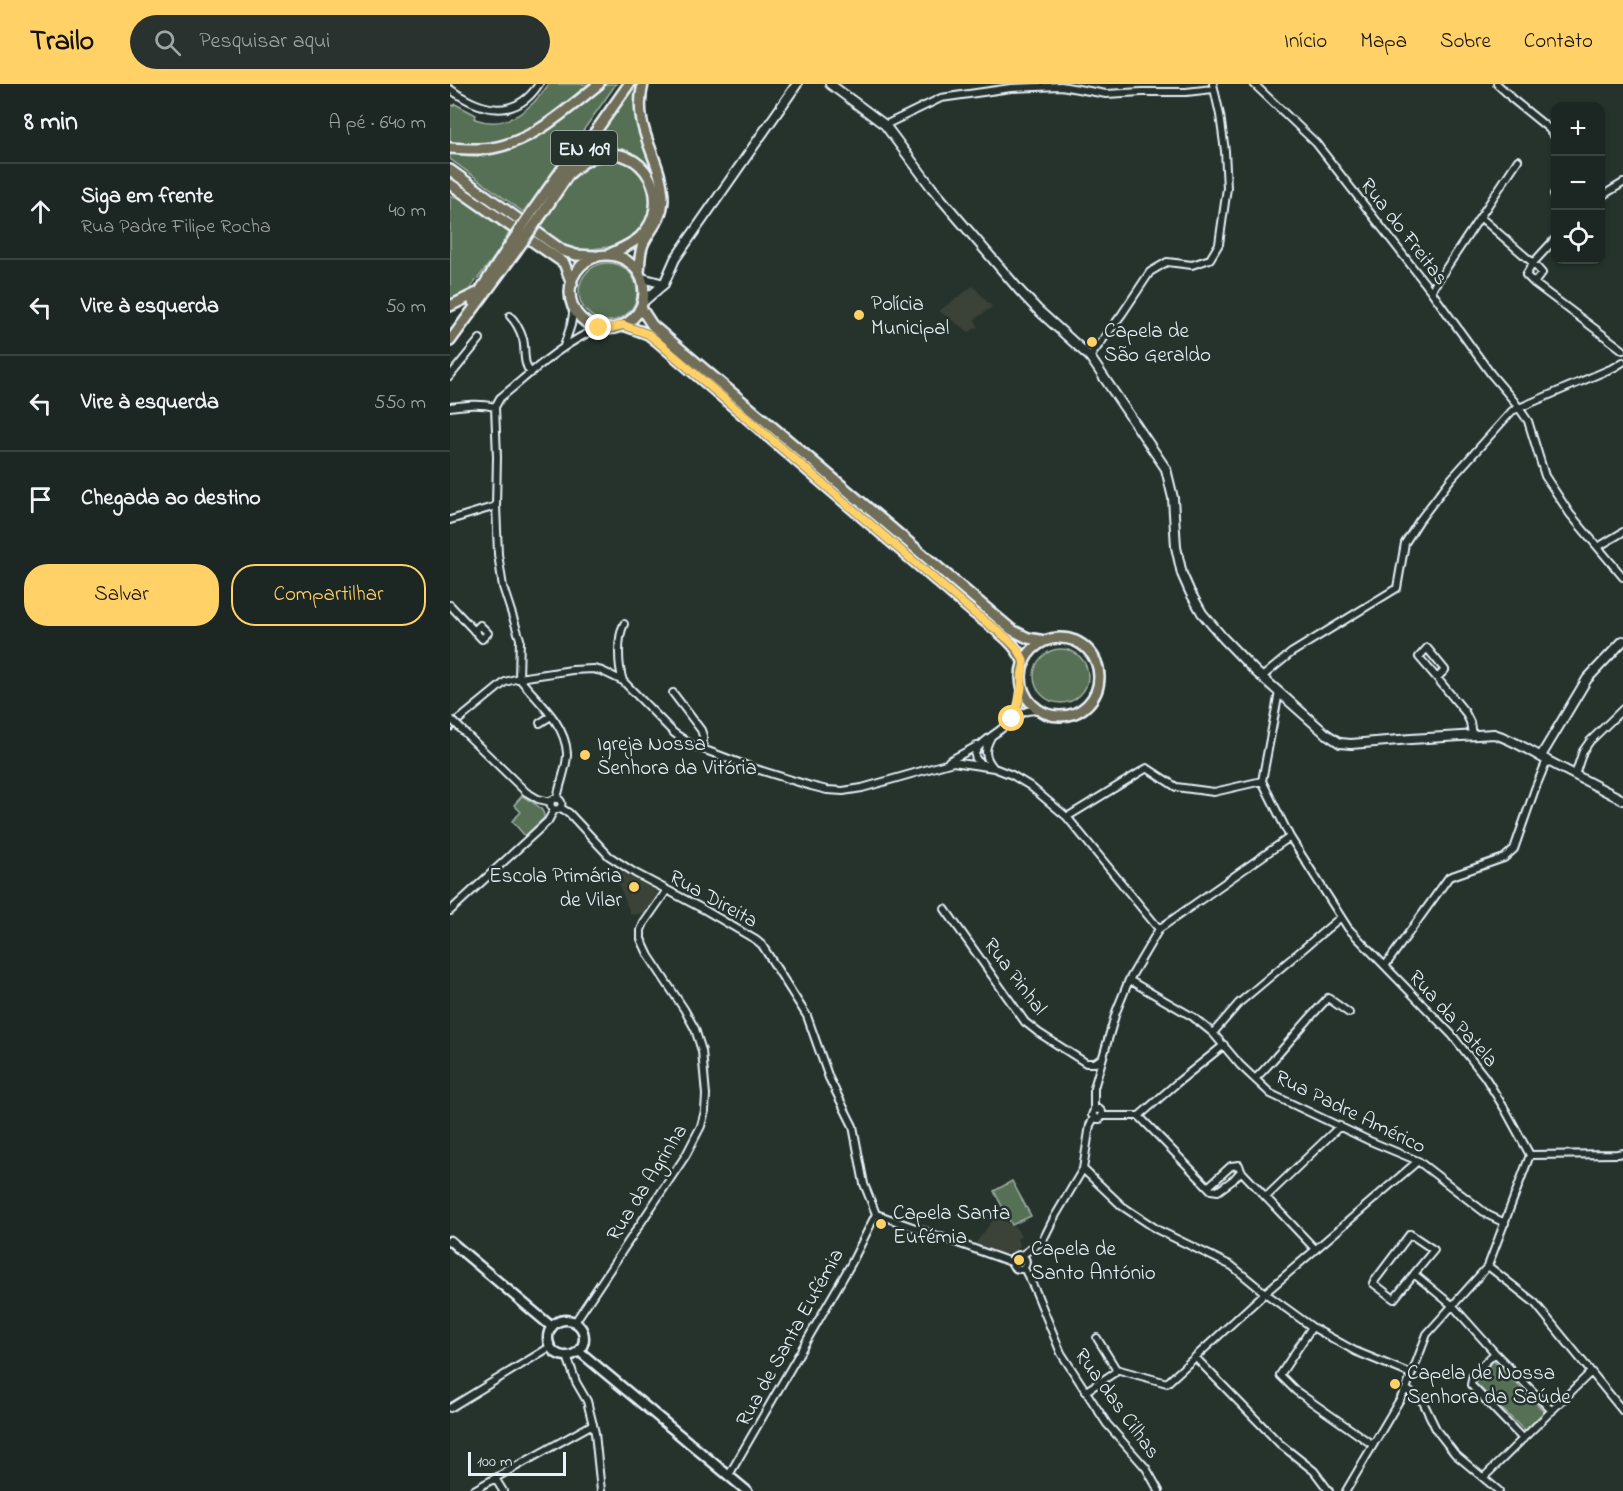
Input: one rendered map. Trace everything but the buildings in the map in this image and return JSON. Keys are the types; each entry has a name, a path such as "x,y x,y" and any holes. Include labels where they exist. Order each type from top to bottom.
{"main road":[{"path":"450,148 470,150 492,148 527,136 546,125 599,84"},
{"name":"EN 109","path":"450,341 622,84"},
{"name":"EN 109","path":"538,212 568,175 577,158 629,84"},
{"path":"568,175 580,164 592,158 613,154 638,163 653,183 656,195 655,209 640,237 604,256 592,259 579,269 572,284 574,308 584,321 607,329 623,325 630,321 642,305 644,294 640,276 641,251 660,215 663,204 662,189 640,118 640,94 643,84"},
{"path":"450,170 562,250 576,255 624,259 640,276"},
{"path":"450,175 461,178"},
{"path":"450,184 564,263 572,284"},
{"path":"450,192 462,192"},
{"name":"EN 109","path":"450,332 513,248"},
{"path":"450,306 480,292"},
{"path":"642,305 652,325 1009,628 1028,638 1045,641"},
{"path":"623,325 648,334 658,342 1012,643 1019,651 1024,663"},
{"path":"1055,638 1075,640 1092,653 1097,663 1100,675 1094,697 1076,712 1064,716 1041,711 1026,695 1021,674 1024,663 1036,646 1045,641 1055,638"},
{"path":"450,1241 552,1327"},
{"path":"565,1320 575,1323 584,1336 582,1347 579,1351 567,1356 557,1354 550,1347 548,1336 552,1327 555,1323 565,1320"},
{"path":"579,1351 747,1491"}],"street":[{"path":"450,89 469,102 487,108 506,108 522,102 539,84"},
{"path":"642,305 664,284 675,259 797,84"},
{"path":"830,84 885,125 932,188 1020,291 1090,357 1166,469 1173,498 1176,547 1182,574 1190,592 1202,613 1223,638 1279,693 1340,743 1494,734 1506,738 1623,800"},
{"name":"Rua do Freitas","path":"1254,84 1316,143 1519,408 1528,421 1545,476 1570,514 1623,577"},
{"path":"1497,84 1510,98 1551,132"},
{"path":"885,125 941,98 1011,88 1060,86 1106,94 1186,92 1213,86 1224,142 1227,189 1219,244 1210,259 1192,265 1167,262 1150,272 1090,357"},
{"path":"1431,291 1518,160"},
{"path":"1605,194 1623,183"},
{"path":"1480,217 1542,273 1534,283"},
{"path":"1551,243 1526,275 1623,350"},
{"path":"640,276 664,284"},
{"path":"562,349 568,338 574,308"},
{"path":"510,316 521,334 524,359 531,373"},
{"path":"557,809 551,806 567,754 564,738 551,716 519,678 520,639 503,587 498,554 495,407 500,398 562,349 581,335 599,328"},
{"path":"450,376 480,339"},
{"path":"1262,677 1291,653 1397,588 1405,543 1419,521 1459,470 1512,411 1623,362"},
{"path":"450,406 473,404 495,407"},
{"path":"450,520 496,506"},
{"path":"1598,547 1623,532"},
{"path":"450,605 474,631"},
{"path":"623,681 620,666 621,632 624,624"},
{"path":"1385,966 1449,877 1504,858 1514,849 1544,758 1587,679 1623,641"},
{"path":"1437,678 1445,670 1427,648 1419,657 1465,712 1470,722 1472,735"},
{"path":"450,727 505,682 582,669 602,671 623,681 674,733 684,740 753,768 827,790 843,791 872,786 946,763 985,741"},
{"path":"1012,719 1019,705 1022,684"},
{"path":"674,693 701,730 703,749"},
{"path":"1067,817 1147,768 1176,787 1214,792 1262,781 1279,693"},
{"path":"1575,775 1583,751 1590,741 1623,709"},
{"path":"1041,711 1026,711 1012,719 976,749 975,754 980,763 1012,775 1030,786 1067,817 1160,929"},
{"path":"540,723 551,716"},
{"path":"450,719 526,792 538,799 561,802 548,821 450,910"},
{"path":"991,736 986,751 987,760 994,768"},
{"path":"946,763 962,762 994,768"},
{"name":"Rua da Patela","path":"1262,781 1290,837 1348,928 1452,1035 1485,1077 1530,1155"},
{"name":"Rua Direita","path":"557,809 569,813 609,856 635,873 759,942 812,1026 829,1078 853,1126 864,1184 876,1214"},
{"path":"1011,1262 1015,1255 1022,1255 1043,1240 1083,1169 1090,1125 1094,1118 1092,1113 1094,1088 1116,1012 1129,980 1160,929 1290,837"},
{"name":"Rua da Agrinha","path":"575,1323 686,1155 701,1126 705,1111 702,1051 694,1029 684,1008 649,957 641,939 644,923 667,890"},
{"name":"Rua Pinhal","path":"945,909 1025,1022 1086,1063 1095,1063 1102,1058"},
{"path":"1213,1033 1239,1003 1341,917"},
{"name":"Rua Padre Américo","path":"1129,980 1192,1017 1213,1033 1240,1065 1270,1094 1418,1161 1488,1215 1505,1224"},
{"path":"1255,1079 1328,998 1349,1013"},
{"path":"1094,1118 1139,1116 1224,1045"},
{"path":"1094,1110 1099,1109 1102,1116"},
{"path":"1139,1116 1211,1191 1218,1191 1241,1171"},
{"path":"1266,1197 1340,1126"},
{"path":"1346,1491 1406,1389 1427,1334 1488,1266 1530,1155 1617,1155 1623,1153"},
{"path":"1097,1338 1116,1369 1167,1383 1265,1293 1418,1161"},
{"path":"1208,1187 1232,1166 1239,1165 1241,1171 1315,1249"},
{"path":"1083,1169 1122,1206 1158,1230 1232,1266 1312,1327 1355,1351 1412,1374"},
{"path":"876,1214 1011,1262 1016,1269 1024,1268 1027,1263 1022,1255"},
{"name":"Rua de Santa Eufémia","path":"729,1475 851,1264 876,1214"},
{"path":"1410,1234 1434,1250 1414,1274 1394,1299 1373,1283 1410,1234"},
{"path":"1488,1266 1534,1303 1623,1411"},
{"name":"Rua das Cilhas","path":"1024,1268 1060,1353 1107,1424 1146,1468 1159,1491"},
{"path":"1414,1274 1453,1306 1552,1411"},
{"path":"1312,1327 1280,1375 1296,1391 1373,1445"},
{"path":"450,1408 550,1347"},
{"path":"1495,1353 1473,1374 1471,1385 1522,1439"},
{"path":"567,1356 576,1382 587,1401 595,1433 601,1491"},
{"path":"1195,1357 1280,1444 1314,1471 1329,1491"},
{"path":"1086,1391 1116,1369"},
{"path":"1484,1477 1591,1372"},
{"path":"1406,1389 1423,1402 1437,1431 1455,1454 1498,1491"},
{"path":"471,1491 592,1424"},
{"path":"495,1478 502,1491"}],"shaded area":[{"path":"973,286 992,307 975,319 978,327 969,332 939,311"},
{"name":"Escola Primária de Vilar","path":"624,872 661,894 649,912 631,915 617,880"},
{"path":"996,1216 1015,1227 1021,1236 1017,1239 1020,1245 1015,1253 1003,1254 975,1244"}],"green space":[{"path":"549,84 589,84 530,130 492,145 450,146 450,104 453,106 455,104 476,115 475,119 487,122 508,120 527,109"},
{"path":"603,84 616,84 530,206 528,205 523,212 450,159 450,153 483,156 517,147 548,129"},
{"path":"637,84 638,119 659,193 645,167 629,154 600,151 584,156"},
{"path":"614,159 630,163 640,170 649,187 650,207 637,233 615,245 576,250 540,229 547,218 545,216 579,172 596,161"},
{"path":"450,196 460,198 509,233 503,242 505,243 469,290 450,300"},
{"path":"608,263 619,265 632,276 637,292 635,303 624,316 608,321 597,319 584,308 579,292 581,281 592,268"},
{"path":"1056,649 1066,649 1076,653 1084,661 1088,676 1084,691 1076,699 1066,703 1056,703 1046,699 1038,691 1034,681 1034,671 1038,661 1046,653"},
{"path":"522,796 537,805 544,814 544,818 525,836 512,821 521,812 514,805"},
{"path":"1012,1181 1031,1216 1012,1225 994,1191"},
{"path":"1494,1361 1548,1415 1528,1434 1475,1383 1475,1377"}],"place":[{"name":"Polícia Municipal","path":"859,315"},
{"name":"Capela de São Geraldo","path":"1092,342"},
{"name":"Igreja Nossa Senhora da Vitória","path":"585,755"},
{"name":"Escola Primária de Vilar","path":"634,887"},
{"name":"Capela Santa Eufémia","path":"881,1224"},
{"name":"Capela de Santo António","path":"1019,1260"},
{"name":"Capela de Nossa Senhora da Saúde","path":"1395,1384"}],"route":[{"path":"599,328 615,328 623,325 648,334 1012,643 1019,651 1024,663 1019,705 1012,719"}]}
